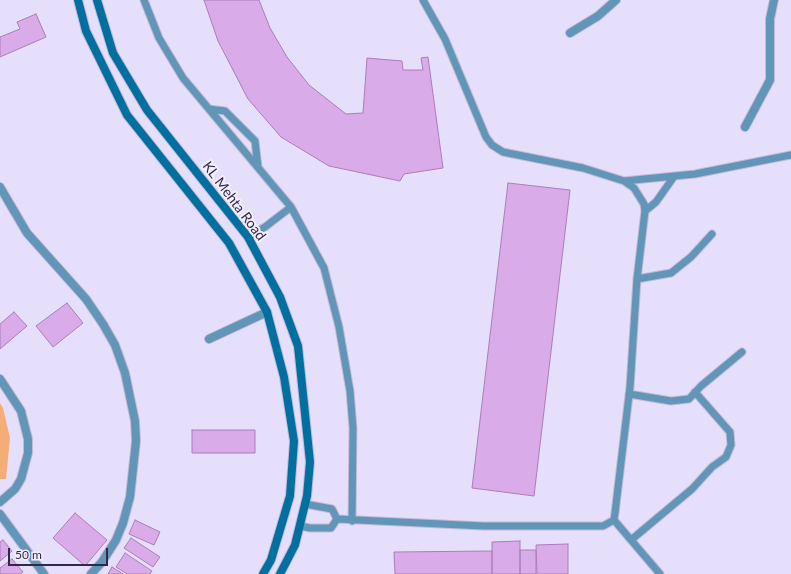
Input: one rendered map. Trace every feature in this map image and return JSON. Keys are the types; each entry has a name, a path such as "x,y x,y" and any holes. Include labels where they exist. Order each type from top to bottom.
{"street":[{"name":"KL Mehta Road","path":"78,0 86,31 127,115 229,243 267,312 284,377 294,441 290,496 271,560 263,574"},
{"name":"KL Mehta Road","path":"97,0 113,53 147,110 248,237 280,297 298,346 310,462 305,504 295,545 280,574"},
{"path":"570,33 598,16 616,0"},
{"path":"745,127 770,80 770,18 774,0"},
{"path":"0,187 28,233 86,299 103,324 115,346 125,373 135,421 136,441 130,497 123,523 116,540 102,562 91,574"},
{"path":"209,339 267,312"},
{"path":"0,380 21,411 28,439 28,453 21,479 15,489 0,502"},
{"path":"0,514 44,574"}],"lane":[{"path":"144,0 163,44 183,78 291,207 324,268 339,327 350,391 353,428 352,520"},
{"path":"423,0 445,39 486,137 496,149 514,155 583,168 624,181 673,178 791,155"},
{"path":"209,109 226,111 255,141 258,167"},
{"path":"645,211 656,202 673,178"},
{"path":"624,181 636,192 644,204 645,211 637,279 629,394 614,520 660,574"},
{"path":"248,237 265,227 291,207"},
{"path":"637,279 671,272 692,257 712,234"},
{"path":"629,394 671,401 689,398 742,352"},
{"path":"631,540 692,489 712,467 726,457 731,445 730,432 695,392"},
{"path":"305,504 332,509 337,519"},
{"path":"337,519 483,526 603,526 614,520"},
{"path":"300,526 310,528 331,528 337,519"}],"shaded area":[{"path":"0,403 3,408 10,438 6,479 0,479"}],"building":[{"path":"204,0 259,0 270,28 287,57 309,85 346,114 363,113 367,58 402,61 403,70 423,70 421,58 428,57 443,168 404,174 400,181 329,166 281,137 248,99 218,41"},
{"path":"36,14 46,37 0,57 0,37 20,29 17,22"},
{"path":"508,183 570,190 534,496 472,488"},
{"path":"67,303 83,323 53,347 36,326"},
{"path":"14,312 27,326 0,349 0,324"},
{"path":"192,430 255,430 255,453 192,453"},
{"path":"75,513 107,540 85,566 53,538"},
{"path":"135,520 160,532 154,545 129,534"},
{"path":"131,538 160,557 153,567 124,548"},
{"path":"3,540 12,551 0,561 0,542"},
{"path":"520,541 520,574 492,574 492,542"},
{"path":"568,544 568,574 537,574 536,545"},
{"path":"520,550 536,550 536,574 520,574"},
{"path":"492,551 492,574 395,574 394,552"},
{"path":"125,553 152,571 150,574 127,574 116,567"},
{"path":"12,559 23,572 20,574 0,574 0,568"},
{"path":"112,567 123,574 108,574"}]}
